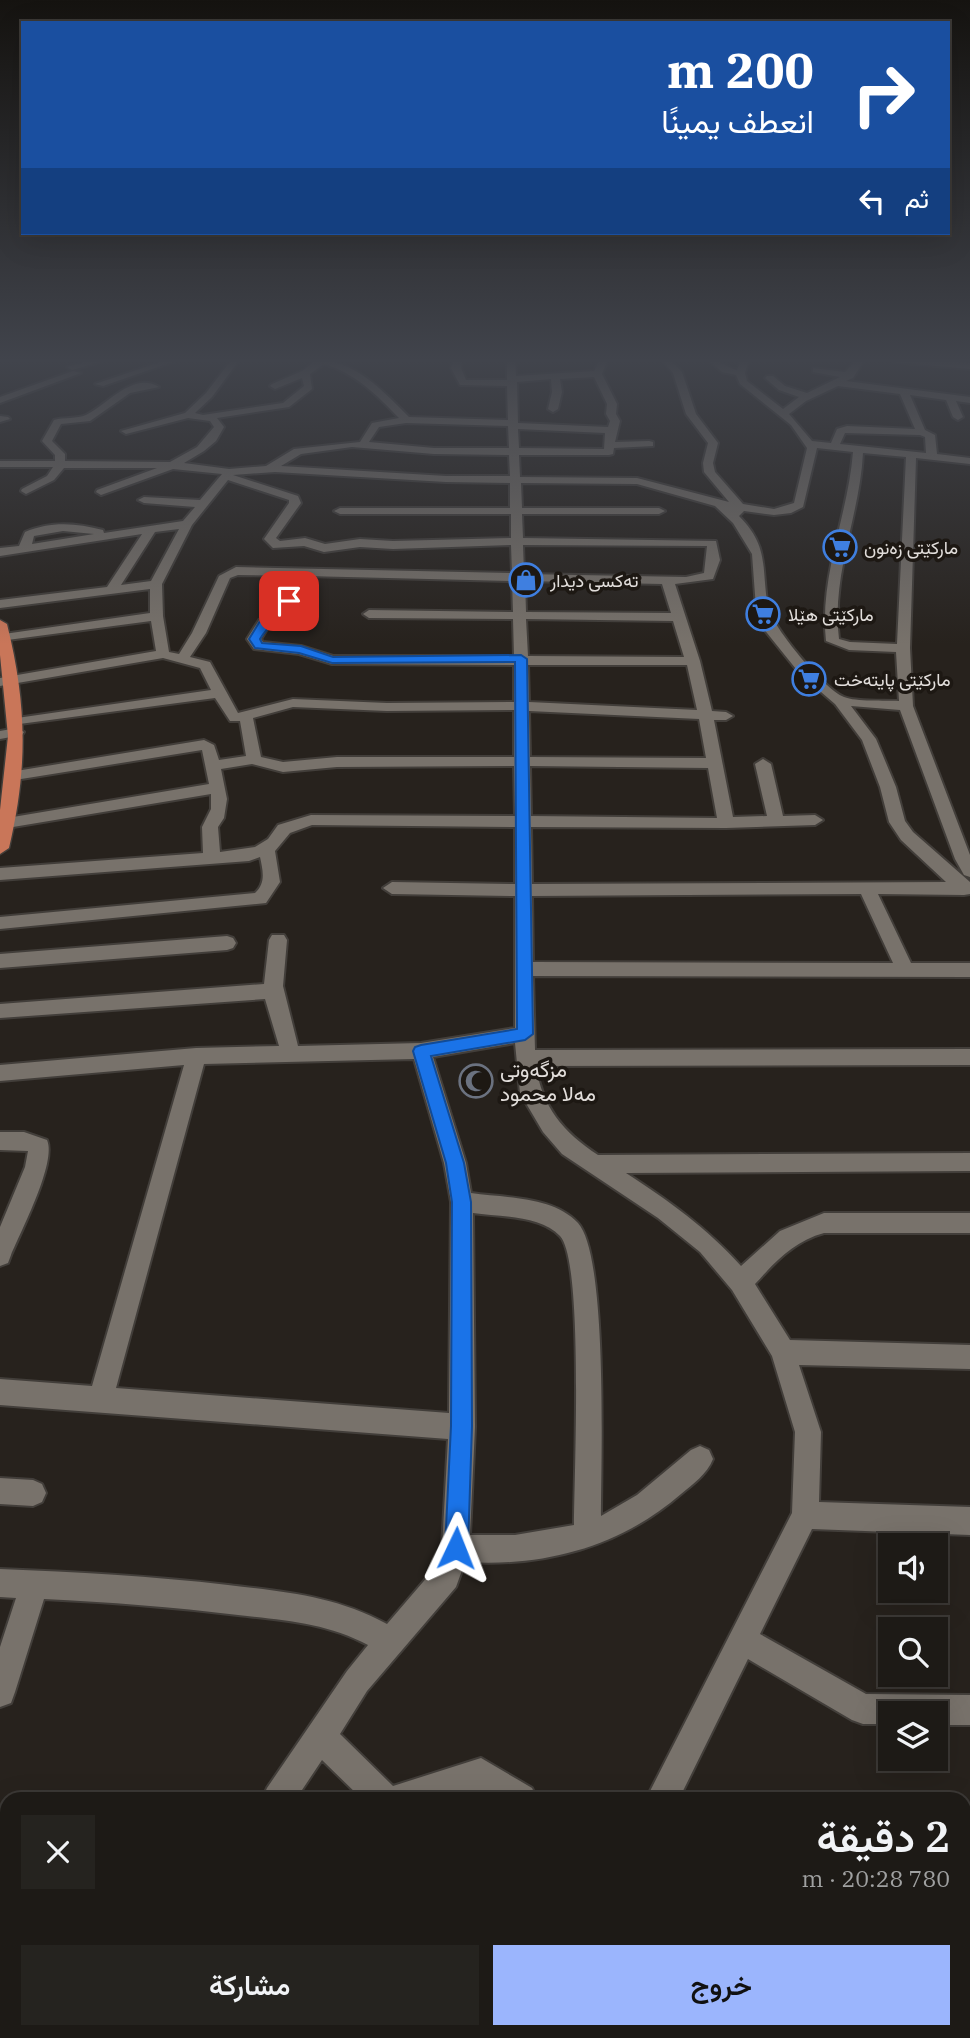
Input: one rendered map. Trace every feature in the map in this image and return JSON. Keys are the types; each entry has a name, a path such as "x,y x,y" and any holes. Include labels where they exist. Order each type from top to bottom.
{"main road":[{"path":"0,848 7,823 6,793 15,775 17,727 7,681 2,631"}],"street":[{"path":"26,491 54,477 60,464 60,454"},
{"path":"100,492 150,476 193,454"},
{"path":"269,469 293,454"},
{"path":"515,454 521,659 525,1058 530,1093 550,1126 570,1148 666,1211 708,1245 740,1282 783,1352 808,1432 805,1515 666,1792"},
{"path":"710,454 709,473 739,514 758,554 762,608 770,628 805,671 840,701 869,739 888,787 897,822 907,836 967,888"},
{"path":"163,654 157,616 156,584 187,524 228,474 269,469 432,479 645,482 719,504 739,514 781,512 799,505 812,454"},
{"path":"858,454 854,492 844,525 834,583 833,641 849,646 903,648"},
{"path":"904,454 970,461"},
{"path":"911,455 903,648 906,706 963,859 970,871"},
{"path":"0,464 170,465 228,474 294,498 295,503 270,539 277,545 305,542 331,548 360,543 712,543 714,555 709,576 699,580 229,573 219,588 199,633 183,658"},
{"path":"144,500 203,504"},
{"path":"340,511 659,511"},
{"path":"0,552 187,524"},
{"path":"111,590 151,530"},
{"path":"301,573 282,611 264,623 254,639 258,646 301,650 332,660 693,661"},
{"path":"667,580 693,661 726,823"},
{"path":"0,604 156,584"},
{"path":"369,614 678,617"},
{"path":"2,631 157,616"},
{"path":"7,681 163,654 205,666 235,718 293,703 387,707 521,706 726,716"},
{"path":"0,735 17,727 220,692"},
{"path":"840,701 906,706"},
{"path":"246,717 254,759"},
{"path":"15,775 197,745 209,748 220,799 218,817 210,827 212,857"},
{"path":"211,766 254,759 273,768 322,762 713,762"},
{"path":"763,764 776,821"},
{"path":"7,823 218,788"},
{"path":"0,874 267,850 278,843 284,829 311,820 726,823 815,820"},
{"path":"0,923 260,899 270,890 272,882 267,850"},
{"path":"392,888 967,888"},
{"path":"867,889 905,970"},
{"path":"278,940 271,969 272,991 291,1054"},
{"path":"0,961 227,943"},
{"path":"524,969 970,970"},
{"path":"0,1011 272,991"},
{"path":"0,1073 196,1056 421,1051 525,1034"},
{"path":"283,1792 357,1681 446,1577 456,1548 462,1426 462,1202 455,1163 421,1051"},
{"path":"101,1398 196,1056"},
{"path":"525,1058 970,1057"},
{"path":"0,1141 24,1141 39,1146 36,1167 0,1255"},
{"path":"593,1164 970,1162"},
{"path":"462,1202 548,1214 571,1231 582,1264 589,1377 587,1534"},
{"path":"740,1282 791,1233 806,1226 824,1223 970,1223"},
{"path":"783,1352 970,1357"},
{"path":"0,1392 462,1426"},
{"path":"456,1548 520,1549 610,1526 636,1510 700,1459"},
{"path":"0,1491 33,1493"},
{"path":"805,1515 970,1521"},
{"path":"0,1583 142,1589 316,1610 356,1623 389,1641"},
{"path":"0,1692 35,1583"},
{"path":"742,1640 863,1709 970,1710"},
{"path":"320,1736 377,1792"},
{"path":"423,1792 481,1774 510,1792"}],"place":[{"name":"مارکێتی زەنون","path":"840,547"},
{"name":"تەكسی دیدار","path":"526,580"},
{"name":"مارکێتی هێلا","path":"763,614"},
{"name":"مارکێتی پایتەخت","path":"809,679"},
{"name":"مزگه‌وتی مه‌لا محمود","path":"476,1081"}],"route":[{"path":"289,601 282,611 264,623 254,639 258,646 301,650 322,659 332,660 521,659 525,1034 421,1051 455,1163 462,1202 462,1426 456,1548"}]}
